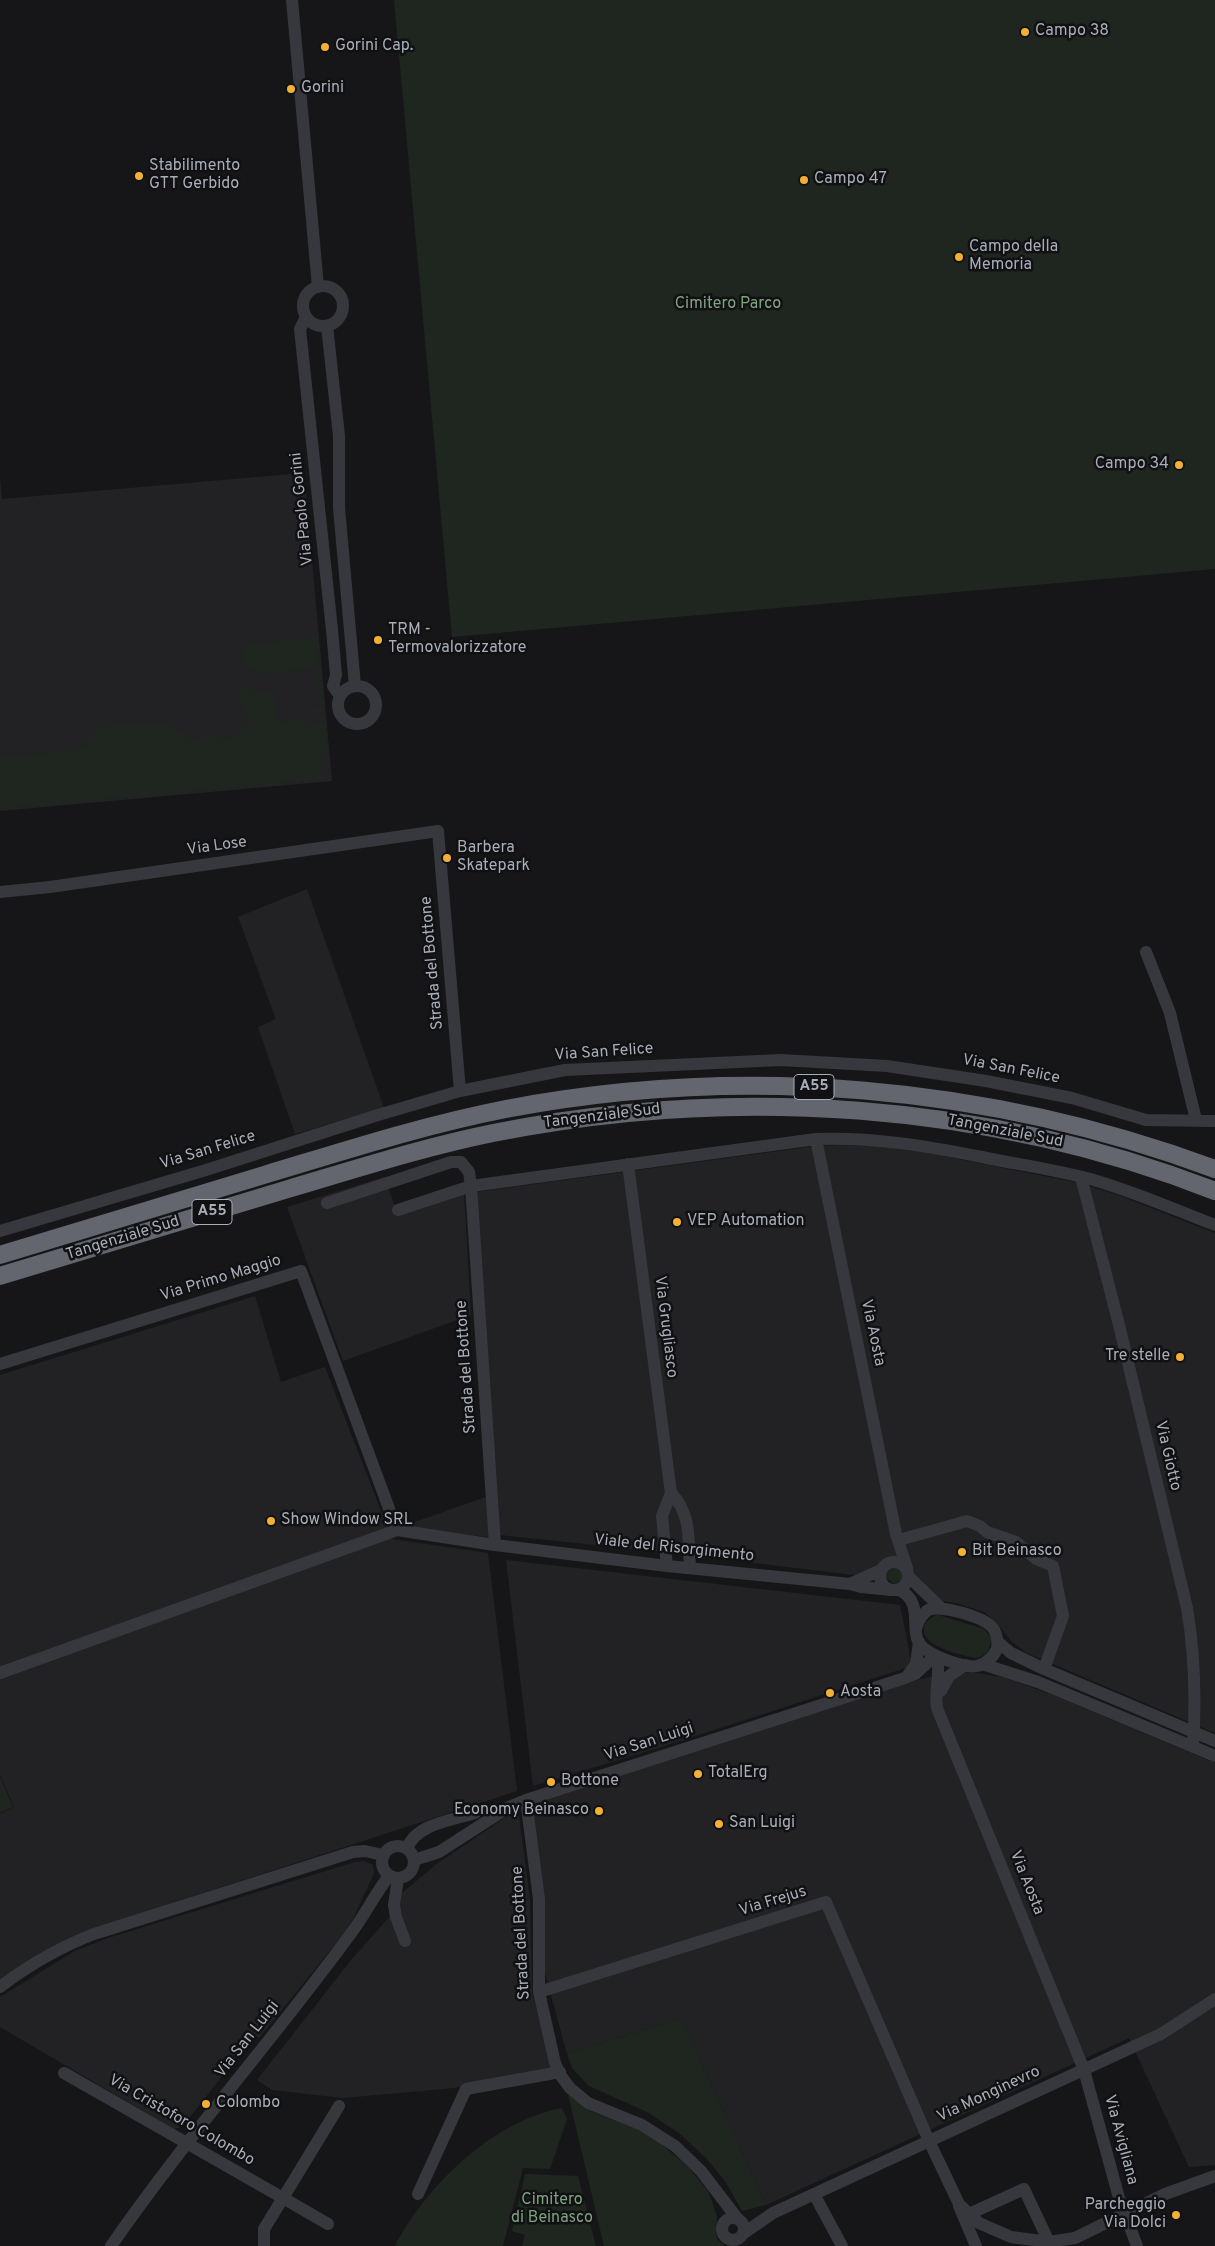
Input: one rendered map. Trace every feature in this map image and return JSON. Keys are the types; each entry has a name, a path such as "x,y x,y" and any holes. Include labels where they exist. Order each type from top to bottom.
{"highway":[{"name":"Tangenziale Sud","path":"0,1255 407,1132 505,1109 628,1091 712,1086 810,1086 947,1099 1077,1125 1145,1145 1215,1169"},
{"name":"Tangenziale Sud","path":"0,1276 424,1148 538,1124 676,1108 801,1107 865,1111 948,1121 1063,1143 1136,1164 1215,1191"}],"street":[{"path":"292,0 318,287 331,288 342,301 342,310 338,318 327,326 316,325 306,317"},
{"name":"Via Paolo Gorini","path":"318,287 308,293 304,299 303,306 306,317 300,329 332,630 336,675 333,686 340,696"},
{"path":"327,326 339,436 339,508 355,686"},
{"path":"355,686 365,688 375,700 373,715 366,722 354,724 344,719 338,708 340,696 344,691 355,686"},
{"name":"Via Lose","path":"0,892 32,890 438,831"},
{"name":"Strada del Bottone","path":"438,831 460,1091"},
{"path":"1146,952 1170,1013 1196,1120"},
{"name":"Via San Felice","path":"0,1230 206,1170 460,1091 565,1070 781,1060 937,1072 1072,1098 1146,1120 1215,1121"},
{"path":"398,1210 471,1186 816,1139 874,1139 923,1145 1081,1177 1122,1189 1215,1225"},
{"name":"Via Aosta","path":"816,1139 898,1537 908,1573"},
{"name":"Strada del Bottone","path":"327,1203 458,1161 465,1164 468,1169 471,1186 495,1546"},
{"name":"Via Grugliasco","path":"628,1164 671,1493 662,1516 667,1566"},
{"name":"Via Giotto","path":"1081,1177 1119,1325 1187,1608 1193,1647 1196,1691 1194,1747"},
{"name":"Via Primo Maggio","path":"0,1364 301,1271 397,1530"},
{"name":"Via Grugliasco","path":"671,1493 680,1503 686,1514 690,1568"},
{"path":"898,1537 967,1521 980,1526 987,1532 1016,1542 1036,1559 1053,1566 1063,1616 1048,1670 1046,1685"},
{"path":"0,1673 397,1530 495,1546"},
{"name":"Via Aosta","path":"885,1566 895,1549 898,1537"},
{"name":"Viale del Risorgimento","path":"495,1546 895,1590"},
{"path":"850,1584 897,1562 941,1608"},
{"path":"885,1566 881,1582 905,1594 912,1604 917,1626 919,1642 916,1664 905,1678"},
{"path":"895,1590 905,1585 908,1573"},
{"path":"917,1626 929,1610 941,1608 985,1621 995,1632 998,1642 1011,1653 1215,1741"},
{"path":"919,1642 925,1650 936,1656 965,1665 977,1666 994,1654 998,1642"},
{"name":"Via Aosta","path":"936,1656 940,1671 936,1689 937,1708 1084,2070"},
{"name":"Via San Luigi","path":"111,2246 188,2143 350,1936 374,1894 394,1877 410,1873 414,1860 439,1852 509,1807 526,1800 905,1678 915,1674 936,1656"},
{"path":"982,1664 1046,1685 1215,1756"},
{"path":"937,1708 944,1683 955,1671 965,1665"},
{"path":"1128,1720 1133,1707"},
{"name":"Strada del Bottone","path":"526,1800 540,1899 539,1992 558,2068"},
{"path":"407,1849 411,1838 421,1830 475,1813"},
{"path":"405,1940 396,1917 394,1877 382,1867 383,1855 394,1846 407,1849 414,1860"},
{"path":"0,1987 30,1965 76,1941 94,1934 353,1852 365,1851 383,1855"},
{"name":"Via Frejus","path":"539,1992 826,1902 929,2141"},
{"name":"Via Monginevro","path":"738,2219 773,2213 1084,2070 1161,2034 1215,1999"},
{"path":"418,2194 466,2089 558,2068 570,2088 588,2103 642,2125 675,2146 688,2158 714,2188 743,2224 744,2238 732,2243 723,2234 724,2224 714,2188"},
{"name":"Via Avigliana","path":"1084,2070 1125,2214 1137,2246"},
{"name":"Via Cristoforo Colombo","path":"64,2073 328,2224"},
{"path":"264,2246 264,2229 339,2106"},
{"path":"929,2141 976,2246"},
{"path":"1062,2246 1186,2185 1215,2176"},
{"path":"969,2214 1024,2189 1049,2242"},
{"path":"814,2194 842,2246"},
{"path":"958,2204 988,2228 1005,2235 1023,2240 1049,2242 1075,2238"},
{"name":"Via Monginevro","path":"744,2238 773,2213"},
{"path":"724,2224 729,2219 738,2219"}],"shaded area":[{"path":"304,473 332,781 0,811 0,475 2,499"},
{"path":"307,889 384,1108 295,1134 258,1027 276,1019 238,917"},
{"path":"816,1146 873,1146 922,1152 1079,1183 1120,1196 1215,1233 1215,1733 1027,1653 1012,1642 995,1621 984,1612 960,1604 939,1600 910,1584 895,1580 672,1553 499,1535 476,1192"},
{"path":"384,1177 398,1215 464,1192 471,1315 343,1361 287,1207"},
{"path":"255,1296 281,1382 325,1367 392,1539 488,1553 517,1791 104,1925 0,1981 0,1814 14,1807 0,1775 0,1375"},
{"path":"486,1497 489,1537 413,1528 407,1523 412,1523"},
{"path":"506,1560 900,1605 912,1666 533,1786"},
{"path":"951,1672 1003,1677 1053,1695 1215,1763 1215,2165 1189,2167 1129,2038 766,2205 681,2018 567,2054 544,1969 543,1897 532,1803 917,1680"},
{"path":"518,1809 530,1900 532,1993 554,2071 454,2088 343,2098 272,2090 257,2080 352,1959 400,1905 402,1893 438,1863"},
{"path":"364,1861 373,1865 374,1873 345,1932 260,2037 253,2037 182,2127 174,2129 0,2027 0,1997 75,1951 108,1938 355,1862"}],"green space":[{"name":"Cimitero Parco","path":"394,0 1215,0 1215,569 452,637"},
{"path":"316,638 323,712 312,713 311,709 320,707 316,668 260,674 251,670 245,664 241,652 242,647 246,644"},
{"path":"239,685 259,691 274,690 277,722 305,719 306,726 325,724 328,754 319,756 322,779 0,809 0,757 76,750 86,745 91,735 99,728 110,725 150,722 151,725 171,726 180,730 195,743 206,730 217,737 230,737 241,731 247,719 240,699"},
{"path":"892,1569 898,1569 902,1576 898,1583 892,1583 888,1579 888,1573"},
{"path":"938,1615 985,1630 991,1638 990,1645 983,1656 976,1658 962,1655 935,1645 929,1640 925,1635 924,1628 929,1620"},
{"path":"0,1777 13,1807 0,1813"},
{"path":"681,2018 766,2205 742,2211 725,2181 707,2159 679,2133 647,2112 589,2086 572,2068 567,2054"},
{"path":"568,2094 590,2111 639,2130 660,2143 688,2167 708,2191 717,2216 717,2239 725,2246 604,2246"},
{"path":"562,2108 567,2119 550,2169 523,2168 503,2246 395,2246 425,2201 465,2159 487,2141 511,2126 536,2115"},
{"name":"Cimitero di Beinasco","path":"525,2174 578,2176 596,2246 522,2246 525,2235 512,2231"}],"place":[{"name":"Campo 38","path":"1025,32"},
{"name":"Gorini Cap.","path":"325,47"},
{"name":"Gorini","path":"291,89"},
{"name":"Stabilimento GTT Gerbido","path":"139,176"},
{"name":"Campo 47","path":"804,180"},
{"name":"Campo della Memoria","path":"959,257"},
{"name":"Campo 34","path":"1179,465"},
{"name":"TRM - Termovalorizzatore","path":"378,640"},
{"name":"Barbera Skatepark","path":"447,858"},
{"name":"VEP Automation","path":"677,1222"},
{"name":"Tre stelle","path":"1180,1357"},
{"name":"Show Window SRL","path":"271,1521"},
{"name":"Bit Beinasco","path":"962,1552"},
{"name":"Aosta","path":"830,1693"},
{"name":"TotalErg","path":"698,1774"},
{"name":"Bottone","path":"551,1782"},
{"name":"Economy Beinasco","path":"599,1811"},
{"name":"San Luigi","path":"719,1824"},
{"name":"Colombo","path":"206,2104"},
{"name":"Parcheggio Via Dolci","path":"1176,2215"}]}
